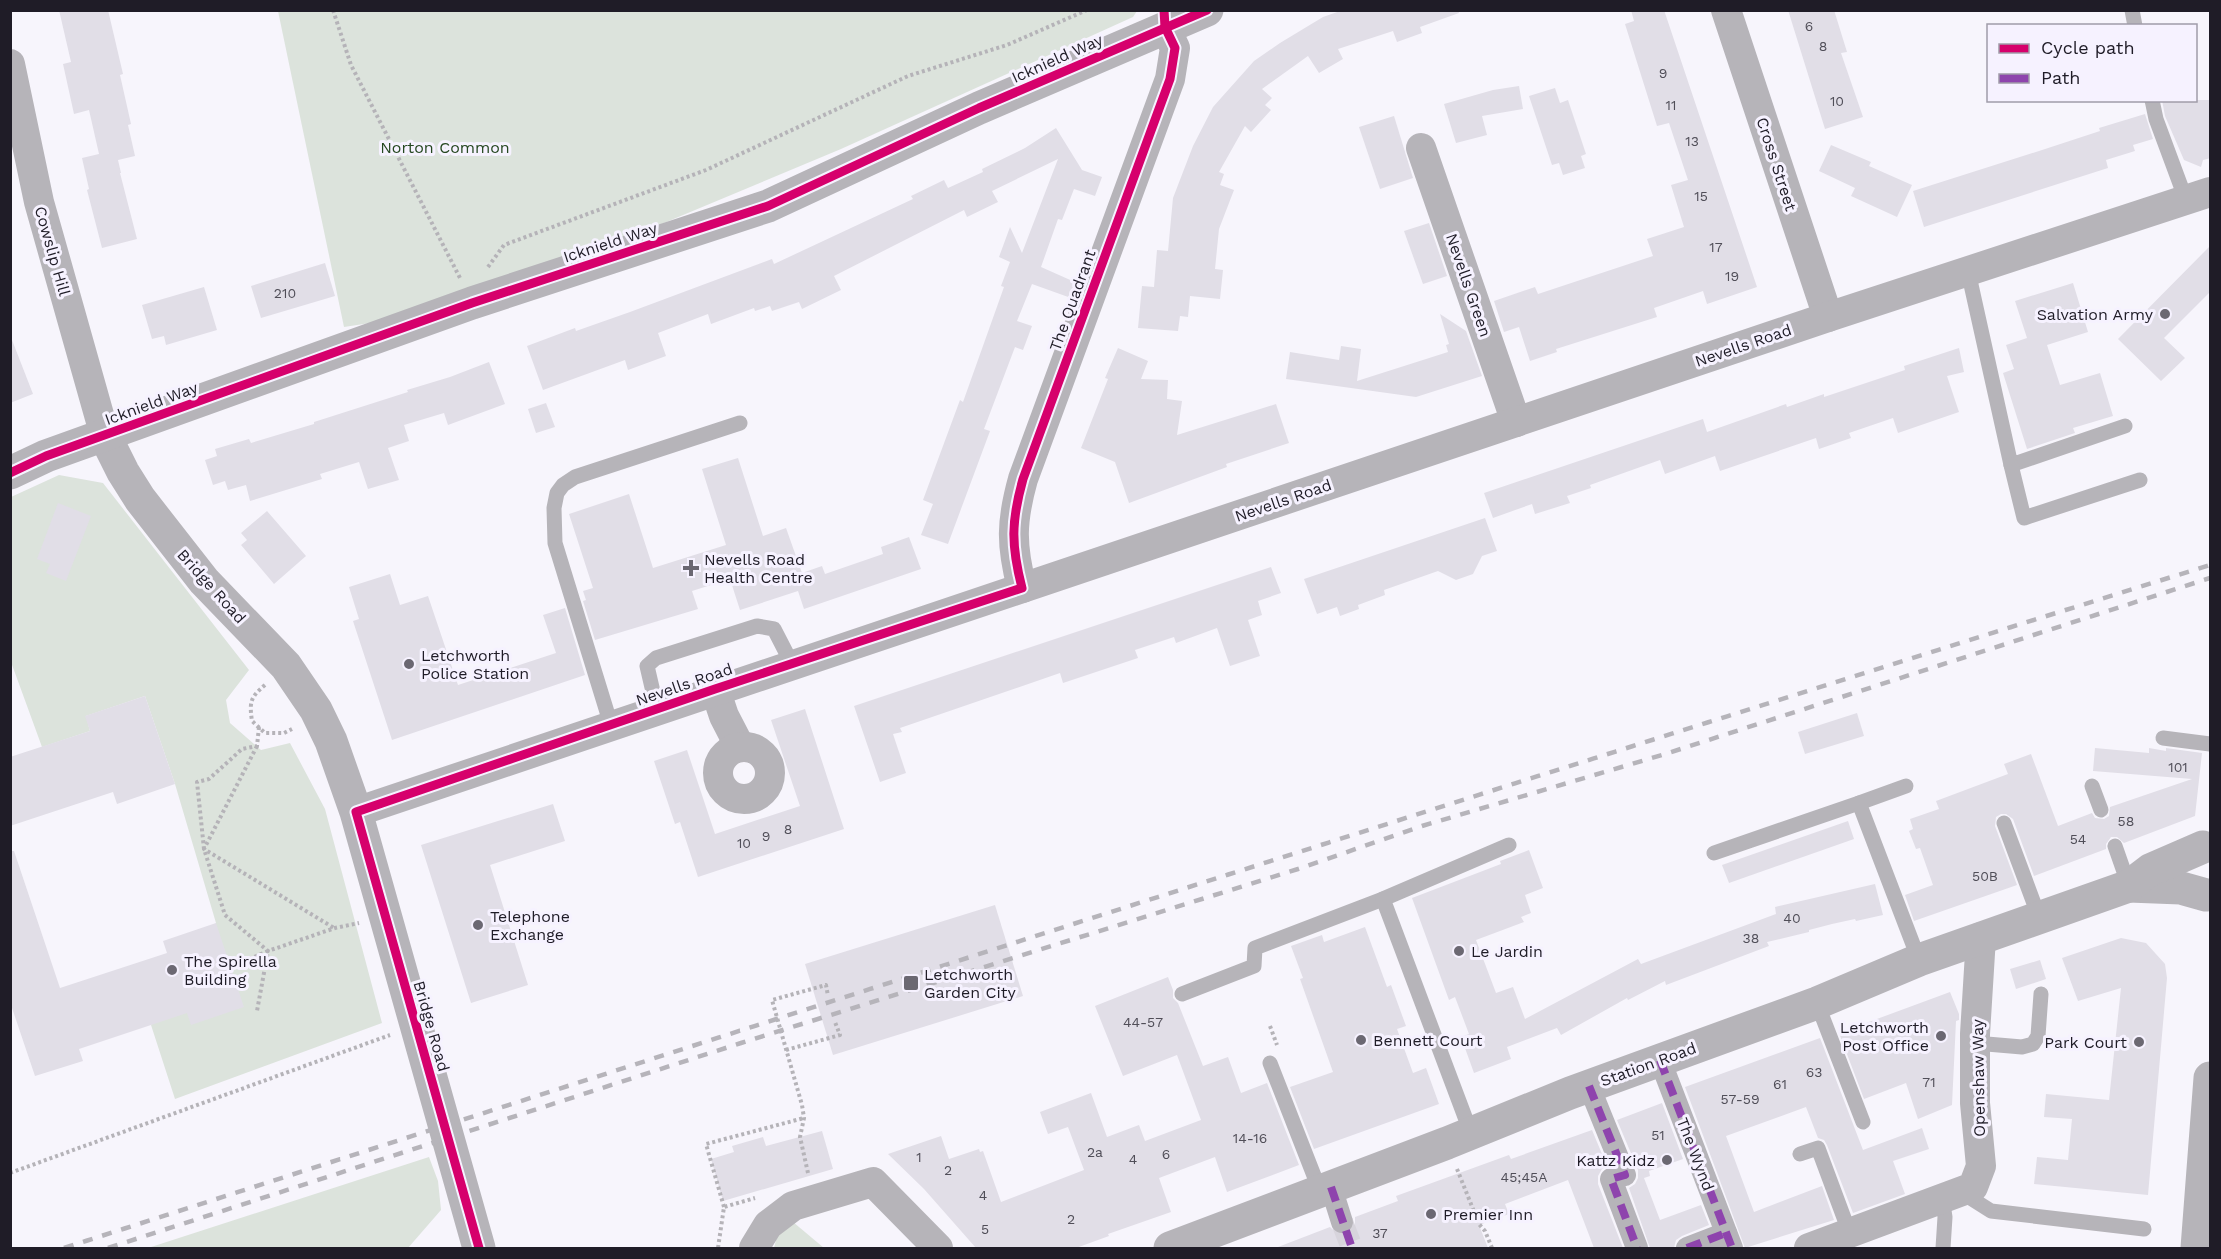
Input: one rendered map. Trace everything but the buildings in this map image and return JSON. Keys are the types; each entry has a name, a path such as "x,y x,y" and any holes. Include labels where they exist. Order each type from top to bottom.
{"street":[{"name":"Icknield Way","path":"10,473 46,456 105,436 470,298 768,206 979,108 1207,10"},
{"name":"Cross Street","path":"1726,10 1828,316"},
{"name":"The Quadrant","path":"1022,588 1014,557 1013,525 1017,502 1027,468 1170,79 1175,48 1165,27"},
{"name":"Cowslip Hill","path":"10,64 39,202 105,436"},
{"name":"Nevells Green","path":"1421,148 1516,422"},
{"name":"Nevells Road","path":"356,812 715,689 1828,316 2198,196"},
{"name":"Bridge Road","path":"105,436 140,499 204,581 286,666 316,710 331,741 356,812 479,1248"},
{"path":"715,689 724,716 740,747"},
{"path":"2207,842 2198,862 2198,871 2199,879 2208,897"},
{"name":"Station Road","path":"1170,1248 1221,1239 1325,1189 1589,1086 1817,1003 1919,960 2129,886 2150,870 2207,842"},
{"name":"Station Road","path":"2129,886 2181,888 2208,897"},
{"name":"Openshaw Way","path":"1809,1248 1973,1187 1981,1166 1975,1103 1975,1043 1981,938"},
{"name":"The Wynd","path":"1659,1059 1729,1241"},
{"path":"2197,1248 2211,1078"},
{"path":"1589,1086 1625,1175 1611,1179 1638,1248"},
{"path":"754,1248 768,1225 793,1206 873,1182 938,1248"},
{"path":"1325,1189 1342,1222"},
{"path":"1687,1248 1729,1241"}],"lane":[{"path":"2152,102 2156,119 2198,196"},
{"path":"1968,271 2024,518 2140,480"},
{"path":"611,725 549,546 557,493 563,485 575,477 740,423"},
{"path":"2012,465 2125,426"},
{"path":"657,709 647,666 656,658 757,626 774,629 792,664"},
{"path":"2163,738 2211,744"},
{"path":"1714,853 1906,786"},
{"path":"2092,786 2101,810"},
{"path":"1859,803 1919,960"},
{"path":"2004,823 2039,917"},
{"path":"1182,994 1254,966 1256,948 1509,845"},
{"path":"2115,846 2129,886"},
{"path":"1383,898 1459,1138"},
{"path":"1975,1043 2022,1047 2033,1044 2038,1036 2041,994"},
{"path":"1817,1003 1863,1122"},
{"path":"1270,1063 1325,1189"},
{"path":"1800,1154 1818,1148 1850,1234"},
{"path":"1942,1248 1945,1217 1952,1194 1991,1211 2144,1228"}],"path":[{"path":"333,10 351,65 470,298"},
{"path":"470,298 504,245 706,170 908,76 1007,45 1087,10"},
{"path":"286,666 253,695 250,704 252,721 265,733 284,733 296,727 316,710"},
{"path":"204,849 257,746 259,727"},
{"path":"257,746 242,749 208,779 197,782 204,849 225,915 268,951"},
{"path":"204,849 335,928"},
{"path":"238,964 335,928 386,917"},
{"path":"257,1011 268,951"},
{"path":"809,1176 800,1137 804,1118 802,1106 772,1000 826,985 828,996"},
{"path":"786,1050 840,1035 835,1022"},
{"path":"10,1173 418,1032"},
{"path":"724,1207 706,1144 804,1118"},
{"path":"1459,1138 1479,1224 1485,1231 1492,1248"}],"green space":[{"name":"Norton Common","path":"278,11 1137,11 1133,17 841,149 652,228 390,320 344,327"},
{"path":"59,475 103,483 249,670 226,700 230,723 261,750 290,743 325,809 382,1023 175,1099 151,1025 216,923 175,784 145,696 86,716 90,731 42,747 11,662 11,497"},
{"path":"429,1157 438,1181 441,1210 408,1248 148,1248"},
{"path":"793,1222 824,1248 774,1248 777,1236"}],"tunnel":[{"path":"1342,1222 1352,1248"}],"railway":[{"path":"64,1248 1404,818 2210,565"},
{"path":"108,1248 741,1043 1298,869 1422,826 1662,755 2210,578"}],"marked path":[{"path":"1660,1060 1732,1248"},
{"path":"1589,1086 1625,1175 1611,1179 1637,1248"},
{"path":"1331,1187 1352,1248"},
{"path":"1687,1248 1726,1233"}],"cycle path":[{"path":"479,1248 356,812 715,689 1022,588 1014,546 1019,494 1170,79 1175,48 1165,27 1164,10"},
{"path":"10,473 46,456 472,303 768,206 979,108 1207,10"}],"place":[{"name":"Salvation Army","path":"2165,314"},
{"name":"Nevells Road Health Centre","path":"691,568"},
{"name":"Letchworth Police Station","path":"409,664"},
{"name":"Telephone Exchange","path":"478,925"},
{"name":"Le Jardin","path":"1459,951"},
{"name":"The Spirella Building","path":"172,970"},
{"name":"Letchworth Garden City","path":"911,983"},
{"name":"Letchworth Post Office","path":"1941,1036"},
{"name":"Bennett Court","path":"1361,1040"},
{"name":"Park Court","path":"2139,1042"},
{"name":"Kattz Kidz","path":"1667,1160"},
{"name":"Premier Inn","path":"1431,1214"}]}
